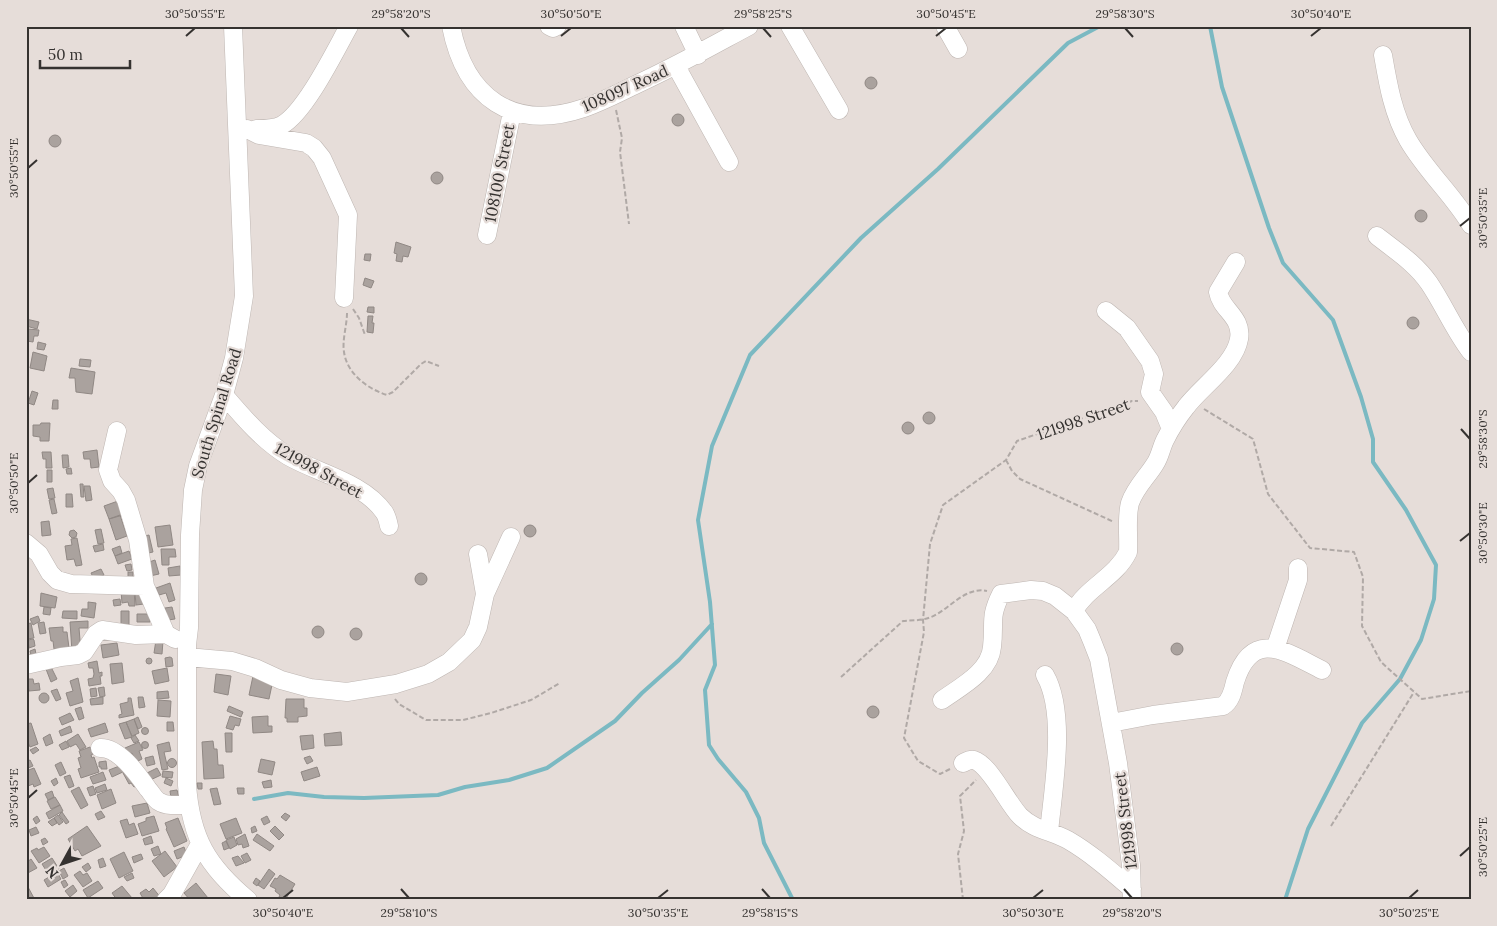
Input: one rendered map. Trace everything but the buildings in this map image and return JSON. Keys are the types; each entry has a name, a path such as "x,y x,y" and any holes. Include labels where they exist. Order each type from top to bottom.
{"street":[{"name":"South Spinal Road","path":"234,26 242,130 244,296 234,358 224,395 198,466 193,490 187,651 188,804 200,844 230,894 248,900"},
{"path":"242,130 280,126 298,112 349,26"},
{"name":"108097 Road","path":"450,26 460,59 473,82 484,94 500,106 512,112 531,115 555,115 584,108 676,66 749,26"},
{"path":"549,26 553,28 556,26"},
{"path":"684,26 698,55"},
{"path":"790,26 839,110"},
{"path":"945,26 958,49"},
{"path":"1384,55 1390,93 1408,140 1471,225"},
{"path":"676,66 729,162"},
{"name":"108100 Street","path":"487,235 512,112"},
{"path":"242,130 259,136 306,143 314,148 322,158 348,215 344,298"},
{"path":"1378,236 1405,256 1418,269 1429,283 1449,319 1471,352"},
{"path":"1074,611 1080,600 1106,579 1126,558 1128,552 1130,503 1141,482 1155,464 1171,429 1186,407 1232,355 1239,339 1240,329 1238,323 1220,299 1218,292 1236,262"},
{"path":"1106,311 1127,328 1150,360 1154,374 1150,392 1164,412 1171,429"},
{"name":"121998 Street","path":"224,395 244,419 266,440 287,455 347,483 369,498 385,513 389,526"},
{"path":"117,431 108,470 112,481 122,491 126,500 138,540 145,586 166,634 187,651 232,661 255,668 281,680 310,688 347,692 396,684 441,668 458,655 472,640 478,627 485,594 511,537"},
{"path":"26,543 39,554 50,573 57,580 71,584 145,586"},
{"path":"478,554 485,594"},
{"path":"1275,648 1298,580 1298,568"},
{"name":"121998 Street","path":"1002,594 1023,590 1042,591 1055,596 1074,611 1087,629 1098,659 1118,763 1131,866 1132,894"},
{"path":"942,700 975,677 991,655 994,609 1002,594"},
{"path":"26,665 78,655 84,652 96,634 102,630 136,635 166,634"},
{"path":"1111,723 1153,715 1223,706 1230,699 1239,670 1249,656 1258,649 1266,647 1275,648 1322,670"},
{"path":"1045,675 1055,698 1057,749 1049,832"},
{"path":"100,748 107,748 118,754 134,770 158,800 170,805 188,804"},
{"path":"963,763 975,760 986,769"},
{"name":"121998 Street","path":"986,769 1019,815 1029,824 1067,840 1099,861 1132,894"},
{"path":"166,900 172,894 200,844"}],"path":[{"path":"614,95 622,138 620,152 629,224"},
{"path":"366,335 352,307 348,311 344,352 350,367 361,381 372,390 387,395 393,392 426,361 438,366"},
{"name":"121998 Street","path":"963,763 940,774 918,761 904,738 924,632 923,620 930,544 943,506 1006,460 1017,441 1132,400 1157,404"},
{"path":"1186,407 1203,409 1253,439 1268,494 1310,548 1354,552 1363,577 1362,626 1381,662 1422,699 1471,691"},
{"path":"1006,460 1012,471 1020,479 1128,528"},
{"path":"841,677 903,621 923,620 933,617 951,604 978,589 1002,594"},
{"path":"385,685 398,704 426,720 463,720 531,700 560,683"},
{"path":"1331,826 1414,692"},
{"path":"963,900 958,854 964,831 960,796 986,769"}],"waterway":[{"path":"793,900 764,843 759,818 746,792 718,759 709,745 705,690 715,665 710,602 698,520 712,446 750,355 861,238 938,169 1068,43 1100,26"},
{"path":"1210,26 1222,87 1269,228 1283,263 1333,320 1361,397 1373,439 1373,462 1406,510 1436,565 1434,599 1421,640 1400,679 1362,723 1308,829 1285,900"},
{"path":"254,799 288,793 324,797 364,798 438,795 465,787 509,780 547,768 615,721 642,693 679,660 712,624"}]}
